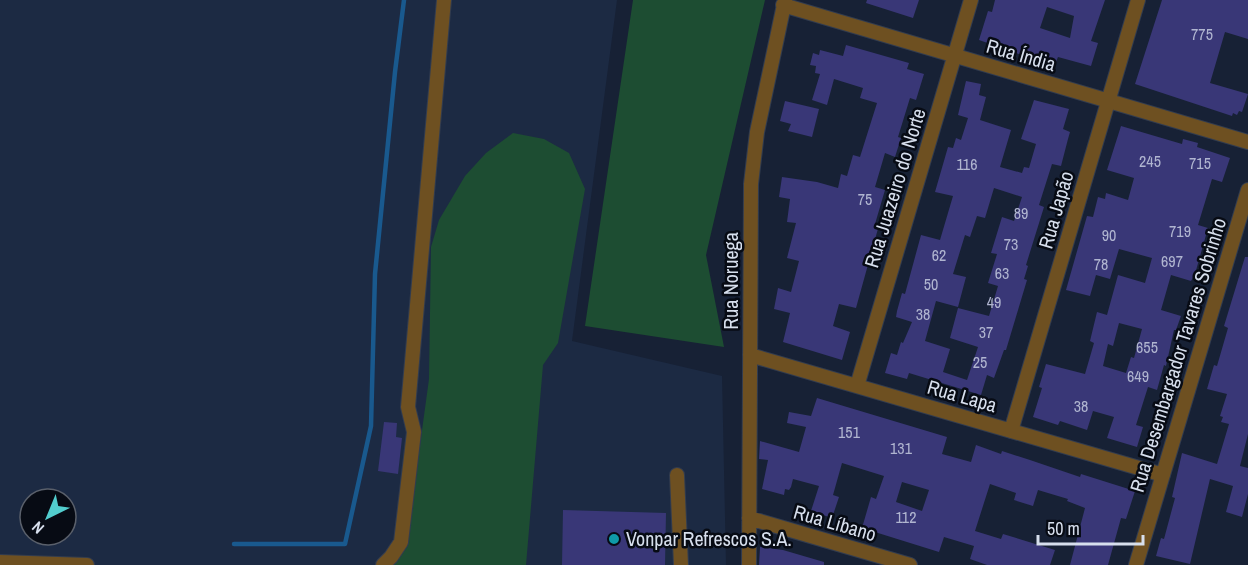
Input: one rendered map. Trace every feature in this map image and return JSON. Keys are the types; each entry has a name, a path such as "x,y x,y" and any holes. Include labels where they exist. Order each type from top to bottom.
{"street":[{"path":"383,565 392,557 401,542 414,432 408,406 444,0"},
{"name":"Rua Juazeiro do Norte","path":"856,386 971,0"},
{"name":"Rua Japão","path":"1011,431 1138,0"},
{"name":"Rua Índia","path":"784,3 954,56 1248,142"},
{"name":"Rua Noruega","path":"749,565 753,158 784,3"},
{"name":"Rua Desembargador Tavares Sobrinho","path":"1136,565 1248,190"},
{"name":"Rua Lapa","path":"750,355 1163,475"},
{"path":"677,475 681,565"},
{"name":"Rua Líbano","path":"749,518 910,565"},
{"path":"0,562 87,565"}],"shaded area":[{"path":"0,0 617,0 572,341 722,376 726,565 0,565"}],"green space":[{"path":"633,0 765,0 706,255 724,347 585,326"},
{"path":"513,133 544,139 569,153 585,189 558,343 543,365 526,565 393,565 406,548 429,379 431,247 439,220 465,176 486,153"}],"building":[{"path":"867,0 919,0 913,18 866,3"},
{"path":"995,0 1105,0 1091,41 1098,43 1091,66 1058,57 1056,62 1031,55 1030,58 979,40 988,11 992,12","holes":["1047,7 1074,16 1070,38 1040,28"]},
{"path":"1162,0 1248,0 1248,39 1225,32 1210,83 1248,94 1242,112 1239,111 1237,115 1233,113 1232,116 1135,84"},
{"path":"846,45 909,63 907,69 924,74 916,100 910,98 898,137 901,138 895,157 885,153 875,187 885,190 875,224 879,225 856,308 839,304 833,326 850,332 842,360 783,342 790,313 774,309 778,288 791,292 799,261 787,258 796,223 787,222 790,199 779,197 782,177 817,182 838,188 841,174 847,176 853,155 860,157 877,103 860,98 863,88 834,79 827,105 812,100 820,74 815,73 816,66 810,65 813,53 819,55 820,50 843,56"},
{"path":"966,81 981,84 979,95 986,97 980,120 1011,130 1000,167 1022,173 1024,167 1029,168 1036,144 1021,139 1034,100 1069,109 1063,129 1070,132 1061,166 1052,164 1039,205 1044,207 1026,265 1028,266 1024,279 1027,280 1006,350 1004,350 994,378 987,375 981,395 909,373 907,379 885,373 891,353 897,355 912,322 896,317 902,293 905,294 921,235 940,240 953,196 935,192 948,147 953,148 956,138 961,140 968,118 958,115","holes":["994,188 1022,197 1014,221 1002,217 991,253 997,254 988,283 998,286 989,316 958,308 950,338 978,347 967,380 943,372 950,349 925,341 936,301 958,307 966,277 953,274 965,235 970,237 977,216 985,218"]},
{"path":"785,101 819,109 812,137 788,131 791,124 780,121"},
{"path":"1121,126 1182,144 1183,139 1198,143 1197,147 1230,158 1222,182 1212,179 1198,225 1208,228 1195,274 1191,281 1171,275 1161,310 1181,316 1174,330 1166,366 1164,365 1157,390 1148,387 1136,425 1143,427 1137,447 1107,438 1114,417 1093,411 1087,430 1060,421 1058,425 1033,417 1042,388 1039,387 1046,364 1085,374 1094,343 1090,341 1097,312 1107,315 1118,275 1145,283 1152,258 1119,249 1110,279 1096,275 1090,296 1066,290 1087,216 1093,217 1098,197 1105,199 1106,193 1128,200 1134,178 1107,170","holes":["1119,323 1142,329 1134,358 1131,357 1126,373 1103,366 1108,344 1113,346"]},
{"path":"1245,257 1248,257 1248,434 1240,466 1248,468 1248,494 1242,517 1226,512 1233,486 1210,479 1190,564 1156,556 1161,538 1164,539 1175,498 1172,497 1182,453 1217,464 1229,424 1221,422 1223,417 1220,416 1227,394 1207,389 1214,365 1217,366 1228,328 1224,326"},
{"path":"817,398 947,437 942,454 971,462 976,445 1001,454 1002,451 1080,477 1081,474 1135,491 1126,519 1121,518 1108,565 1070,565 1085,508 1067,501 1068,499 1038,490 1033,506 1014,500 1016,493 990,484 975,531 1001,539 1003,534 1055,550 1050,565 987,565 970,559 974,546 944,537 939,552 862,528 871,497 876,499 884,476 842,463 833,495 839,497 832,518 811,511 819,486 793,479 791,487 789,490 785,489 784,495 762,489 768,460 759,459 760,441 799,452 806,427 787,423 789,412 811,416","holes":["902,482 929,490 922,511 896,502"]},
{"path":"384,422 397,423 396,437 402,438 398,474 378,471"},
{"name":"Vonpar Refrescos S.A.","path":"563,510 666,513 665,565 562,565"},
{"path":"760,547 783,550 824,562 824,565 759,565"}],"waterway":[{"path":"234,544 345,544 371,426 375,274 404,0"}],"place":[{"name":"Vonpar Refrescos S.A.","path":"614,539"}]}
